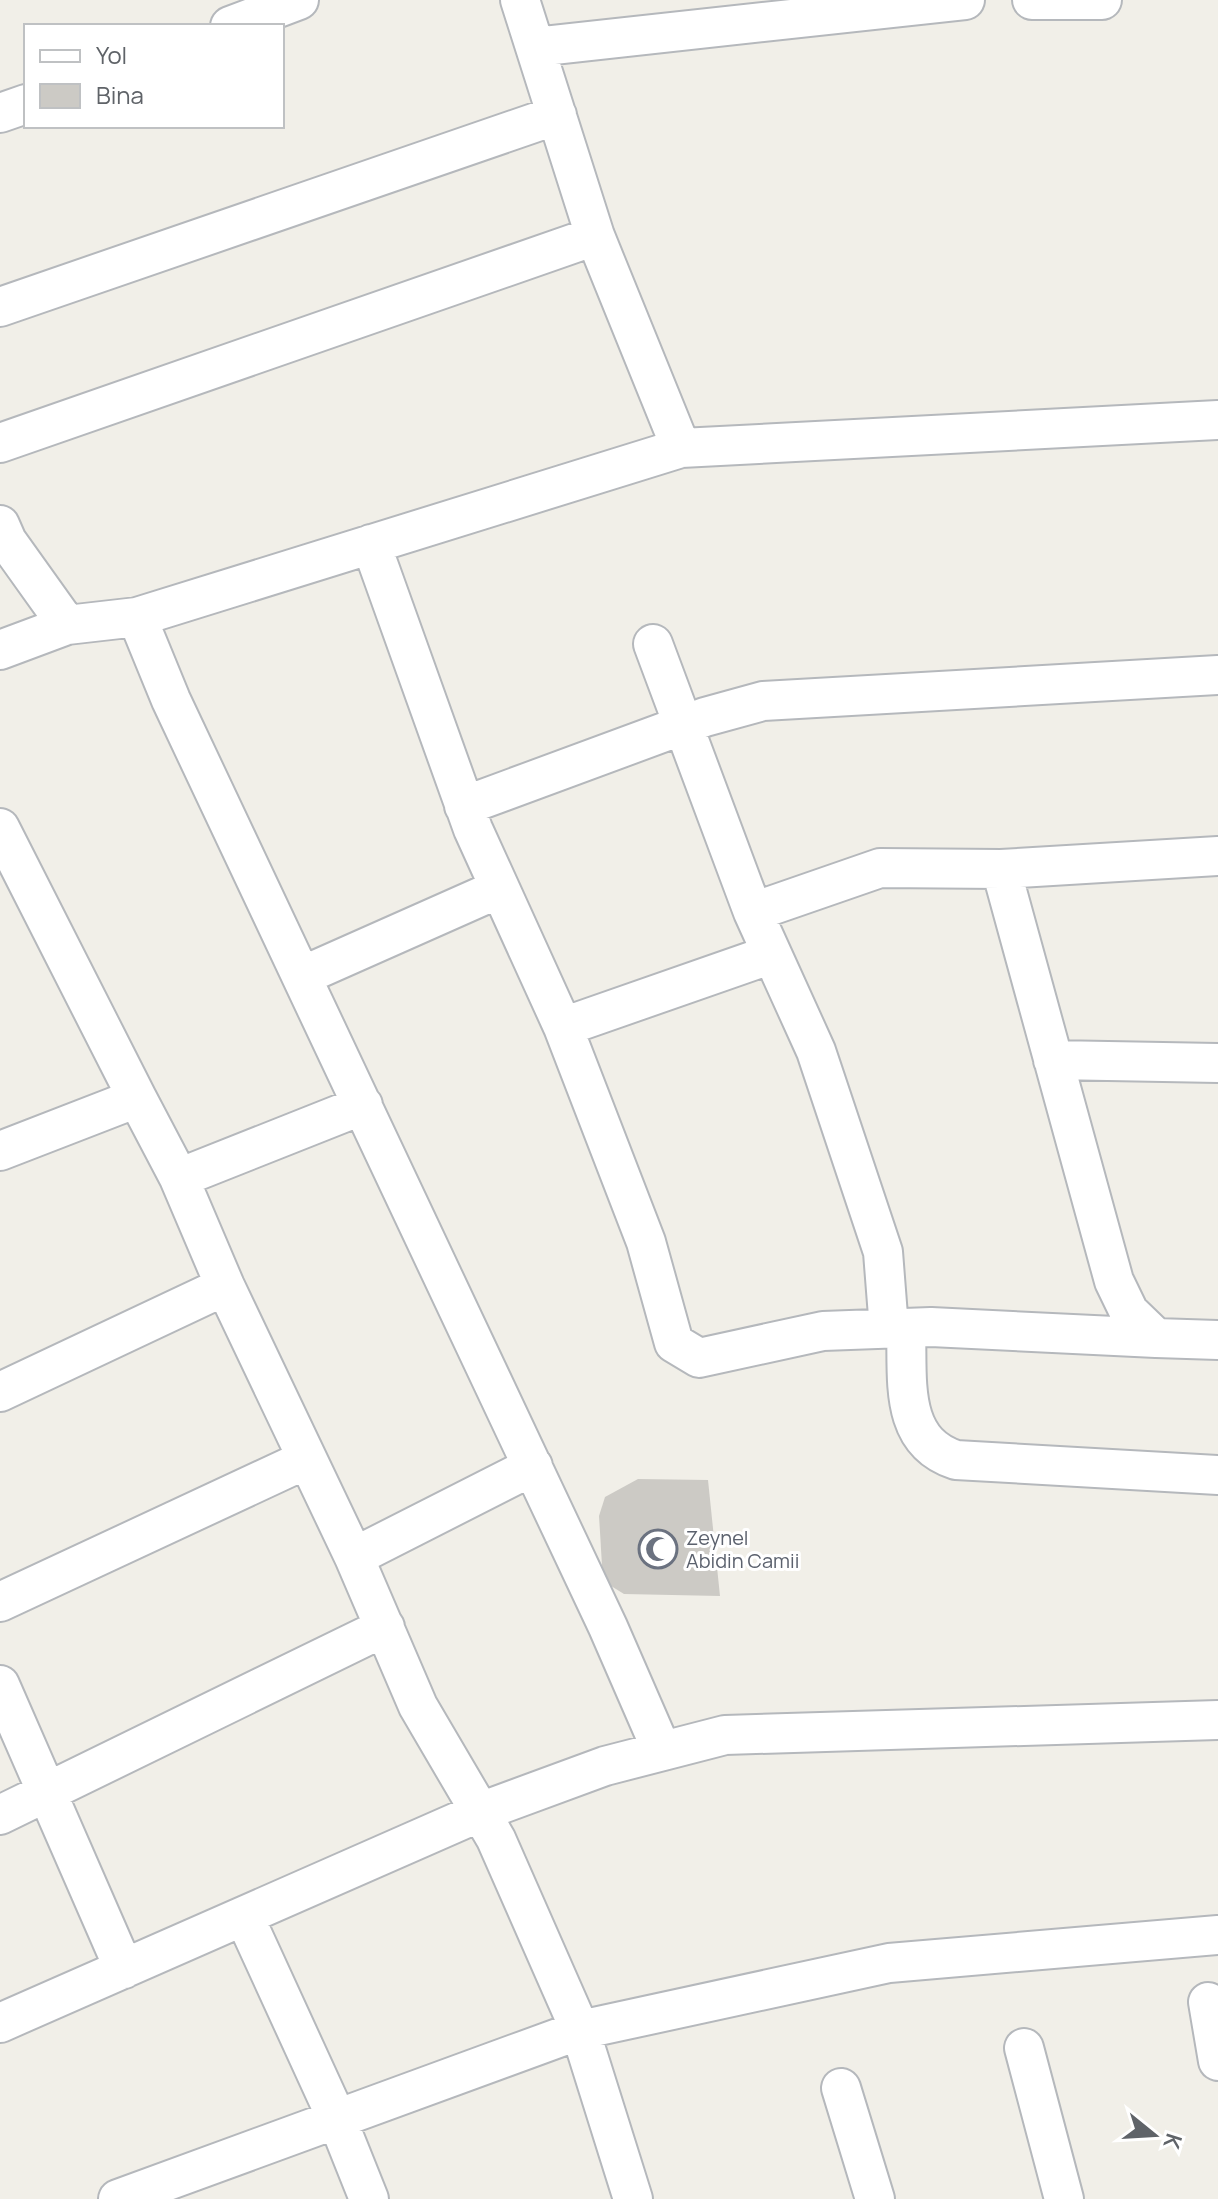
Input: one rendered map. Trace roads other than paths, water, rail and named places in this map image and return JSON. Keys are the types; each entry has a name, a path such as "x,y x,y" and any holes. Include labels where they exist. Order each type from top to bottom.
{"street":[{"path":"520,0 595,236 681,448"},
{"path":"535,47 965,0"},
{"path":"1032,0 1102,0"},
{"path":"235,24 295,1"},
{"path":"0,113 24,105"},
{"path":"0,307 557,115"},
{"path":"0,443 595,236"},
{"path":"0,650 67,625 137,617 681,448 1218,420"},
{"path":"0,525 7,541 67,625"},
{"path":"371,544 464,806 498,889 563,1027 646,1242 674,1343 699,1358 823,1331 898,1329 1218,1340"},
{"path":"137,617 171,700 533,1466 662,1751"},
{"path":"653,644 753,912 816,1051 883,1252 910,1405 919,1436 935,1453 956,1460 1218,1475"},
{"path":"464,806 683,725 763,701 1218,675"},
{"path":"6,852 179,1178 225,1286 354,1557 418,1706 496,1839 580,2030 633,2199"},
{"path":"753,912 880,868 1001,869 1218,856"},
{"path":"1001,869 1114,1281 1129,1312 1156,1338"},
{"path":"302,976 498,889"},
{"path":"563,1027 772,954"},
{"path":"1053,1060 1218,1063"},
{"path":"0,1151 137,1098"},
{"path":"179,1178 363,1105"},
{"path":"0,1392 225,1286"},
{"path":"0,1602 307,1459"},
{"path":"354,1557 533,1466"},
{"path":"0,1815 385,1627"},
{"path":"0,1685 124,1969"},
{"path":"0,2023 480,1812 605,1766 725,1735 1218,1720"},
{"path":"244,1916 337,2119 369,2199"},
{"path":"118,2199 580,2030 889,1963 1218,1935"},
{"path":"1208,2002 1218,2061"},
{"path":"1024,2048 1064,2199"},
{"path":"841,2088 875,2199"}],"place":[{"name":"Zeynel Abidin Camii","path":"658,1549"}]}
